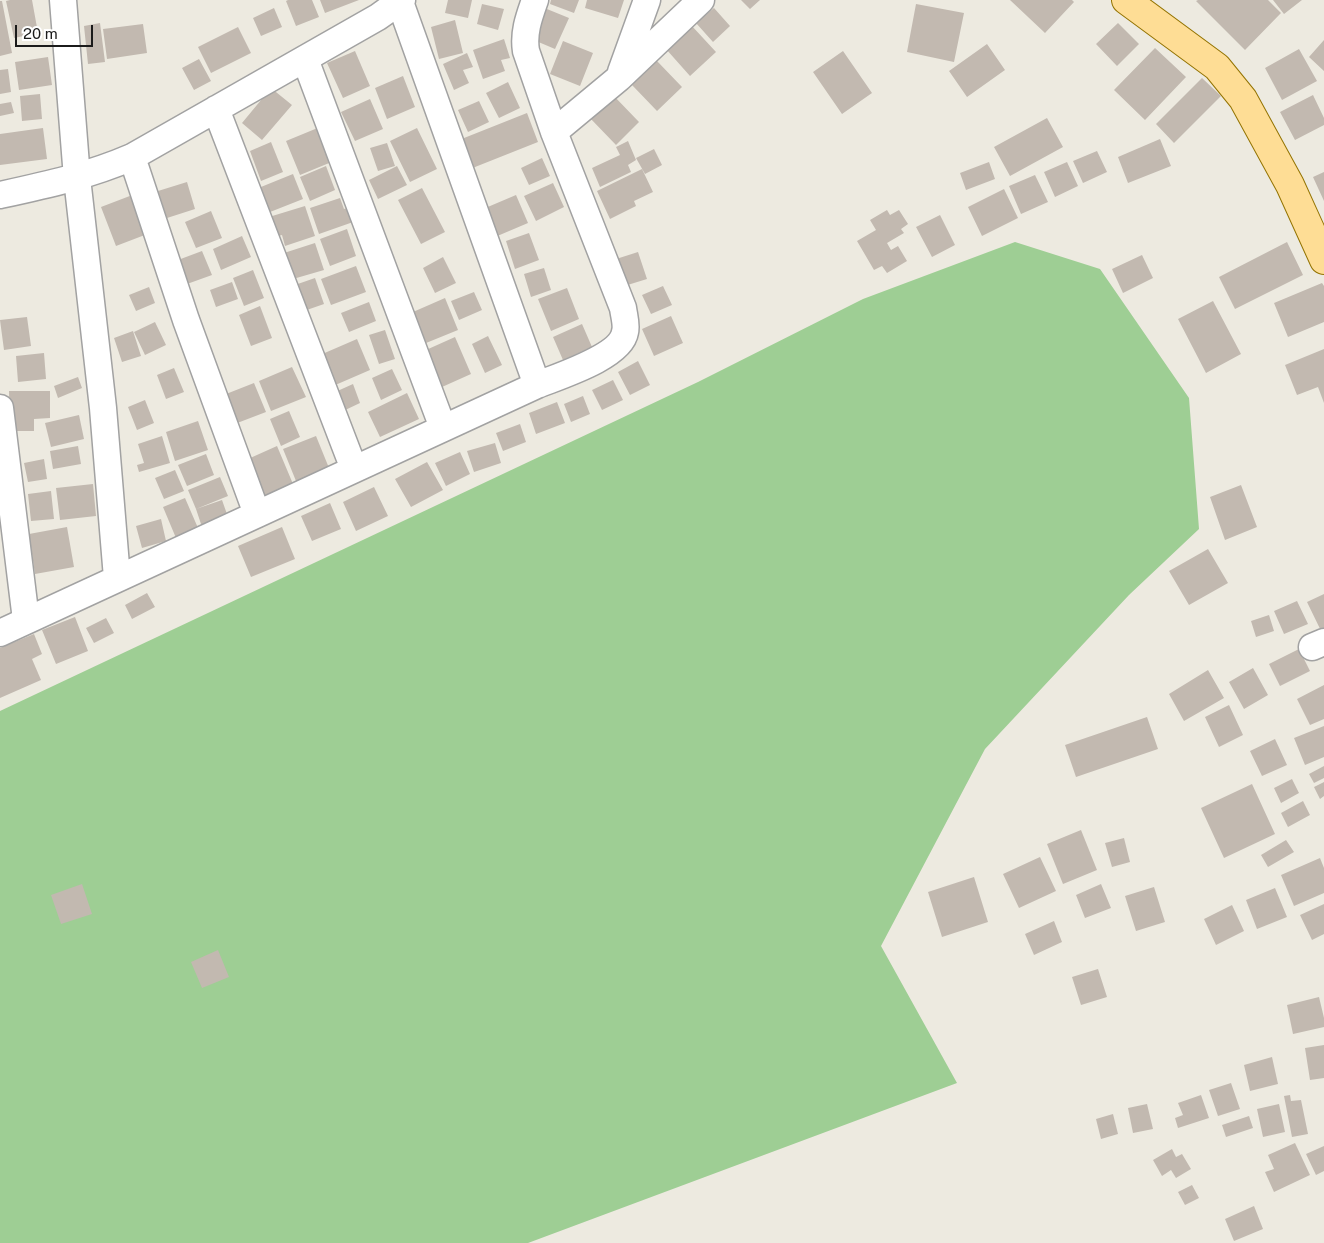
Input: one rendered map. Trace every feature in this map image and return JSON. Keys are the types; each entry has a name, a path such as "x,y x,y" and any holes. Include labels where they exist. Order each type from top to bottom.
{"main road":[{"path":"1126,0 1217,67 1243,99 1290,185 1324,260"}],"street":[{"path":"63,0 78,178 102,408 117,578"},
{"path":"0,633 537,385 604,357 617,348 626,332 623,308 554,132 526,51 524,40 535,0"},
{"path":"619,78 647,0"},
{"path":"554,132 619,78 702,0"},
{"path":"0,195 78,178 132,158 306,59 401,1 537,385"},
{"path":"306,59 443,428"},
{"path":"216,109 354,469"},
{"path":"132,158 186,320 257,514"},
{"path":"0,408 26,620"}],"green space":[{"path":"1015,242 1100,269 1189,398 1199,529 1129,595 985,749 881,946 957,1083 528,1243 0,1243 0,711 698,382 863,299"}],"building":[{"path":"32,0 38,33 14,38 6,1"},
{"path":"312,0 319,17 296,26 286,1"},
{"path":"320,0 359,0 325,13"},
{"path":"448,0 472,0 468,18 445,13"},
{"path":"551,0 579,0 574,13 550,4"},
{"path":"587,0 624,0 618,18 585,8"},
{"path":"741,0 760,0 750,9"},
{"path":"1010,0 1072,0 1074,2 1045,33"},
{"path":"1268,0 1281,13 1245,50 1196,1"},
{"path":"1273,0 1302,0 1284,14"},
{"path":"0,1 2,1 12,53 0,56"},
{"path":"482,4 504,9 498,30 477,24"},
{"path":"916,4 964,13 954,62 907,52"},
{"path":"542,7 569,18 555,49 529,38"},
{"path":"274,8 282,27 261,36 253,18"},
{"path":"714,8 730,26 713,42 696,23"},
{"path":"455,20 463,53 439,59 431,27"},
{"path":"100,23 105,62 88,64 84,26"},
{"path":"1118,23 1139,44 1117,66 1096,44"},
{"path":"143,24 147,53 107,59 103,29"},
{"path":"691,25 716,52 690,76 666,49"},
{"path":"238,27 251,53 211,73 198,47"},
{"path":"504,39 510,58 501,60 505,71 483,79 473,50"},
{"path":"1324,40 1324,71 1309,57"},
{"path":"563,41 593,53 580,86 550,74"},
{"path":"987,44 1005,70 967,97 949,71"},
{"path":"1155,48 1186,77 1145,120 1114,90"},
{"path":"1299,49 1317,81 1282,100 1265,68"},
{"path":"355,51 370,86 343,98 327,63"},
{"path":"843,51 872,93 842,114 813,72"},
{"path":"467,53 473,67 463,70 469,83 454,90 443,64"},
{"path":"48,57 52,85 19,90 15,62"},
{"path":"199,59 211,81 194,90 182,68"},
{"path":"657,61 682,87 657,111 632,85"},
{"path":"8,69 11,92 0,94 0,70"},
{"path":"403,76 415,107 387,119 375,88"},
{"path":"1202,78 1221,96 1174,143 1156,124"},
{"path":"508,82 520,108 499,118 486,93"},
{"path":"271,88 292,105 262,140 242,123"},
{"path":"40,94 42,119 22,121 20,96"},
{"path":"612,94 639,122 616,145 589,117"},
{"path":"1313,95 1324,118 1324,125 1295,140 1280,112"},
{"path":"370,99 383,129 355,141 341,112"},
{"path":"479,101 489,122 468,132 458,110"},
{"path":"11,102 14,113 0,116 0,104"},
{"path":"527,113 538,142 470,169 459,140"},
{"path":"1047,118 1063,147 1010,176 994,147"},
{"path":"320,127 334,161 300,175 286,141"},
{"path":"43,128 47,159 0,165 0,134"},
{"path":"417,128 437,169 410,182 390,141"},
{"path":"1160,139 1171,166 1128,183 1118,157"},
{"path":"628,141 636,160 628,165 631,172 600,187 592,168 620,155 616,147"},
{"path":"271,142 283,172 261,181 250,151"},
{"path":"387,143 395,166 378,171 370,148"},
{"path":"654,149 662,165 645,174 636,158"},
{"path":"1097,151 1107,172 1083,183 1073,161"},
{"path":"542,158 550,176 529,185 521,168"},
{"path":"989,162 995,179 966,190 960,173"},
{"path":"1067,162 1078,186 1055,197 1044,172"},
{"path":"326,166 335,190 310,201 300,177"},
{"path":"397,166 407,185 378,199 369,180"},
{"path":"642,169 653,192 634,201 636,206 610,219 597,191"},
{"path":"1324,172 1324,201 1313,177"},
{"path":"293,174 303,199 265,214 256,189"},
{"path":"1035,175 1048,202 1021,214 1009,186"},
{"path":"187,182 195,209 167,218 158,191"},
{"path":"553,183 564,207 536,221 524,196"},
{"path":"422,188 445,232 421,244 398,200"},
{"path":"1004,189 1018,218 982,236 968,207"},
{"path":"135,194 150,233 116,246 101,207"},
{"path":"516,195 528,223 495,237 483,209"},
{"path":"340,198 344,209 351,207 356,221 319,234 310,208"},
{"path":"305,206 315,236 285,246 282,235 275,237 269,217"},
{"path":"887,210 890,215 899,210 908,224 901,229 904,233 887,243 891,250 898,246 907,261 887,273 882,266 874,270 857,241 876,230 870,220"},
{"path":"211,211 222,238 196,248 185,222"},
{"path":"940,215 955,245 932,257 916,227"},
{"path":"347,229 356,256 330,266 320,239"},
{"path":"529,233 539,260 515,269 506,241"},
{"path":"242,236 251,257 221,270 213,249"},
{"path":"1287,242 1303,275 1235,309 1219,277"},
{"path":"315,243 324,270 293,279 284,253"},
{"path":"202,251 212,275 187,284 178,260"},
{"path":"638,252 647,279 621,287 613,260"},
{"path":"1142,255 1153,278 1123,293 1112,269"},
{"path":"443,257 456,283 435,293 423,268"},
{"path":"356,266 366,292 331,305 321,279"},
{"path":"544,268 551,290 531,297 524,274"},
{"path":"253,270 264,298 244,306 233,278"},
{"path":"315,278 324,304 301,312 292,286"},
{"path":"232,282 238,299 216,307 210,290"},
{"path":"1322,283 1324,286 1324,322 1288,337 1274,303"},
{"path":"663,286 672,305 651,314 642,295"},
{"path":"149,287 155,303 136,311 129,295"},
{"path":"567,288 579,319 551,331 538,299"},
{"path":"474,292 482,310 459,320 451,301"},
{"path":"445,298 458,330 426,343 413,312"},
{"path":"1213,301 1241,354 1206,373 1178,319"},
{"path":"369,302 376,321 349,332 341,313"},
{"path":"260,306 272,338 251,346 239,315"},
{"path":"671,316 683,343 654,356 642,329"},
{"path":"27,317 31,346 4,350 0,320"},
{"path":"155,322 166,345 145,355 134,332"},
{"path":"582,324 592,347 563,360 553,337"},
{"path":"385,330 395,359 379,364 369,335"},
{"path":"133,331 141,356 122,362 114,338"},
{"path":"488,336 502,365 485,373 472,344"},
{"path":"455,337 471,374 442,387 426,350"},
{"path":"357,339 370,370 333,386 320,355"},
{"path":"1324,349 1324,403 1318,387 1297,395 1285,365"},
{"path":"44,353 46,379 18,382 16,356"},
{"path":"638,361 650,385 630,395 618,372"},
{"path":"292,367 306,397 271,411 259,381"},
{"path":"174,368 184,392 166,399 157,375"},
{"path":"392,369 402,390 381,400 372,378"},
{"path":"78,377 82,388 58,398 54,386"},
{"path":"613,380 623,400 602,410 592,390"},
{"path":"254,383 266,412 232,425 221,396"},
{"path":"353,384 360,403 341,412 333,393"},
{"path":"9,391 50,391 50,418 34,419 34,431 10,431"},
{"path":"407,393 419,419 380,437 368,412"},
{"path":"583,396 590,414 571,422 564,404"},
{"path":"145,400 154,423 137,430 128,407"},
{"path":"557,402 565,423 536,434 529,413"},
{"path":"289,411 300,437 281,446 270,419"},
{"path":"79,415 84,439 51,447 45,423"},
{"path":"198,421 208,450 175,461 166,432"},
{"path":"520,424 526,442 503,451 496,433"},
{"path":"162,436 170,463 139,472 137,465 144,463 138,444"},
{"path":"316,436 329,468 296,481 283,449"},
{"path":"495,443 501,463 474,472 467,451"},
{"path":"78,446 81,464 53,469 50,451"},
{"path":"277,446 293,484 264,496 248,459"},
{"path":"460,452 470,474 446,486 435,463"},
{"path":"206,454 214,475 187,486 178,465"},
{"path":"44,459 47,479 28,482 24,463"},
{"path":"427,462 443,490 411,507 395,479"},
{"path":"175,470 184,491 164,499 155,478"},
{"path":"220,477 228,496 196,509 188,490"},
{"path":"93,484 96,516 60,520 56,488"},
{"path":"1241,485 1257,527 1225,540 1210,497"},
{"path":"374,487 388,516 356,531 343,502"},
{"path":"51,491 54,519 31,521 28,494"},
{"path":"185,498 198,528 176,538 163,507"},
{"path":"222,500 228,517 202,527 196,509"},
{"path":"330,503 341,529 312,541 301,516"},
{"path":"161,519 166,541 142,548 136,526"},
{"path":"67,527 74,567 35,574 29,534"},
{"path":"282,527 295,559 251,577 238,546"},
{"path":"1208,549 1228,583 1189,605 1169,571"},
{"path":"147,593 155,607 132,619 125,605"},
{"path":"1324,594 1324,637 1307,602"},
{"path":"1297,601 1308,624 1284,634 1274,611"},
{"path":"1269,615 1274,631 1256,637 1251,621"},
{"path":"75,617 88,651 56,664 42,630"},
{"path":"106,618 114,633 94,643 86,628"},
{"path":"34,634 42,654 32,659 41,680 0,698 0,648"},
{"path":"1299,649 1310,671 1280,686 1269,664"},
{"path":"1253,668 1268,695 1244,709 1229,682"},
{"path":"1208,670 1224,698 1184,721 1169,694"},
{"path":"1324,685 1324,719 1310,725 1297,699"},
{"path":"1229,705 1243,735 1219,747 1205,717"},
{"path":"1147,717 1158,749 1076,777 1065,745"},
{"path":"1324,726 1324,757 1305,765 1294,738"},
{"path":"1275,739 1287,765 1262,776 1250,751"},
{"path":"1324,766 1324,778 1314,783 1309,774"},
{"path":"1292,779 1299,793 1281,803 1274,788"},
{"path":"1324,782 1324,796 1320,799 1314,787"},
{"path":"1252,784 1275,834 1224,858 1201,808"},
{"path":"1303,801 1310,815 1288,827 1281,813"},
{"path":"1081,830 1097,870 1063,884 1047,844"},
{"path":"1124,838 1130,862 1112,867 1105,843"},
{"path":"1286,840 1294,852 1268,867 1261,855"},
{"path":"1040,857 1056,891 1019,908 1003,874"},
{"path":"1320,858 1324,868 1324,893 1294,906 1281,875"},
{"path":"974,877 988,922 942,937 928,892"},
{"path":"82,884 92,914 61,924 51,895"},
{"path":"1101,884 1111,908 1085,918 1076,895"},
{"path":"1154,887 1165,922 1136,931 1125,896"},
{"path":"1275,888 1287,917 1257,929 1246,900"},
{"path":"1324,904 1324,934 1312,940 1300,915"},
{"path":"1232,905 1244,931 1216,945 1204,919"},
{"path":"1054,921 1062,942 1034,955 1025,934"},
{"path":"218,950 229,977 202,988 191,962"},
{"path":"1098,969 1107,997 1081,1005 1072,977"},
{"path":"1319,997 1324,1027 1293,1034 1287,1005"},
{"path":"1324,1045 1324,1078 1310,1080 1305,1048"},
{"path":"1272,1057 1278,1084 1250,1091 1244,1065"},
{"path":"1231,1083 1240,1109 1218,1116 1209,1090"},
{"path":"1201,1095 1209,1118 1178,1128 1175,1118 1183,1115 1178,1103"},
{"path":"1290,1095 1291,1101 1301,1100 1308,1134 1292,1137 1284,1096"},
{"path":"1147,1104 1153,1129 1133,1133 1128,1108"},
{"path":"1279,1104 1285,1132 1263,1137 1257,1109"},
{"path":"1113,1114 1118,1134 1101,1139 1096,1119"},
{"path":"1249,1116 1253,1128 1226,1137 1222,1125"},
{"path":"1295,1143 1310,1175 1274,1192 1265,1172 1274,1169 1268,1155"},
{"path":"1324,1146 1324,1171 1316,1175 1306,1154"},
{"path":"1172,1149 1176,1157 1182,1154 1191,1169 1176,1178 1171,1170 1162,1176 1153,1160"},
{"path":"1192,1185 1199,1198 1185,1205 1178,1192"},
{"path":"1254,1206 1263,1229 1234,1241 1225,1219"}]}
